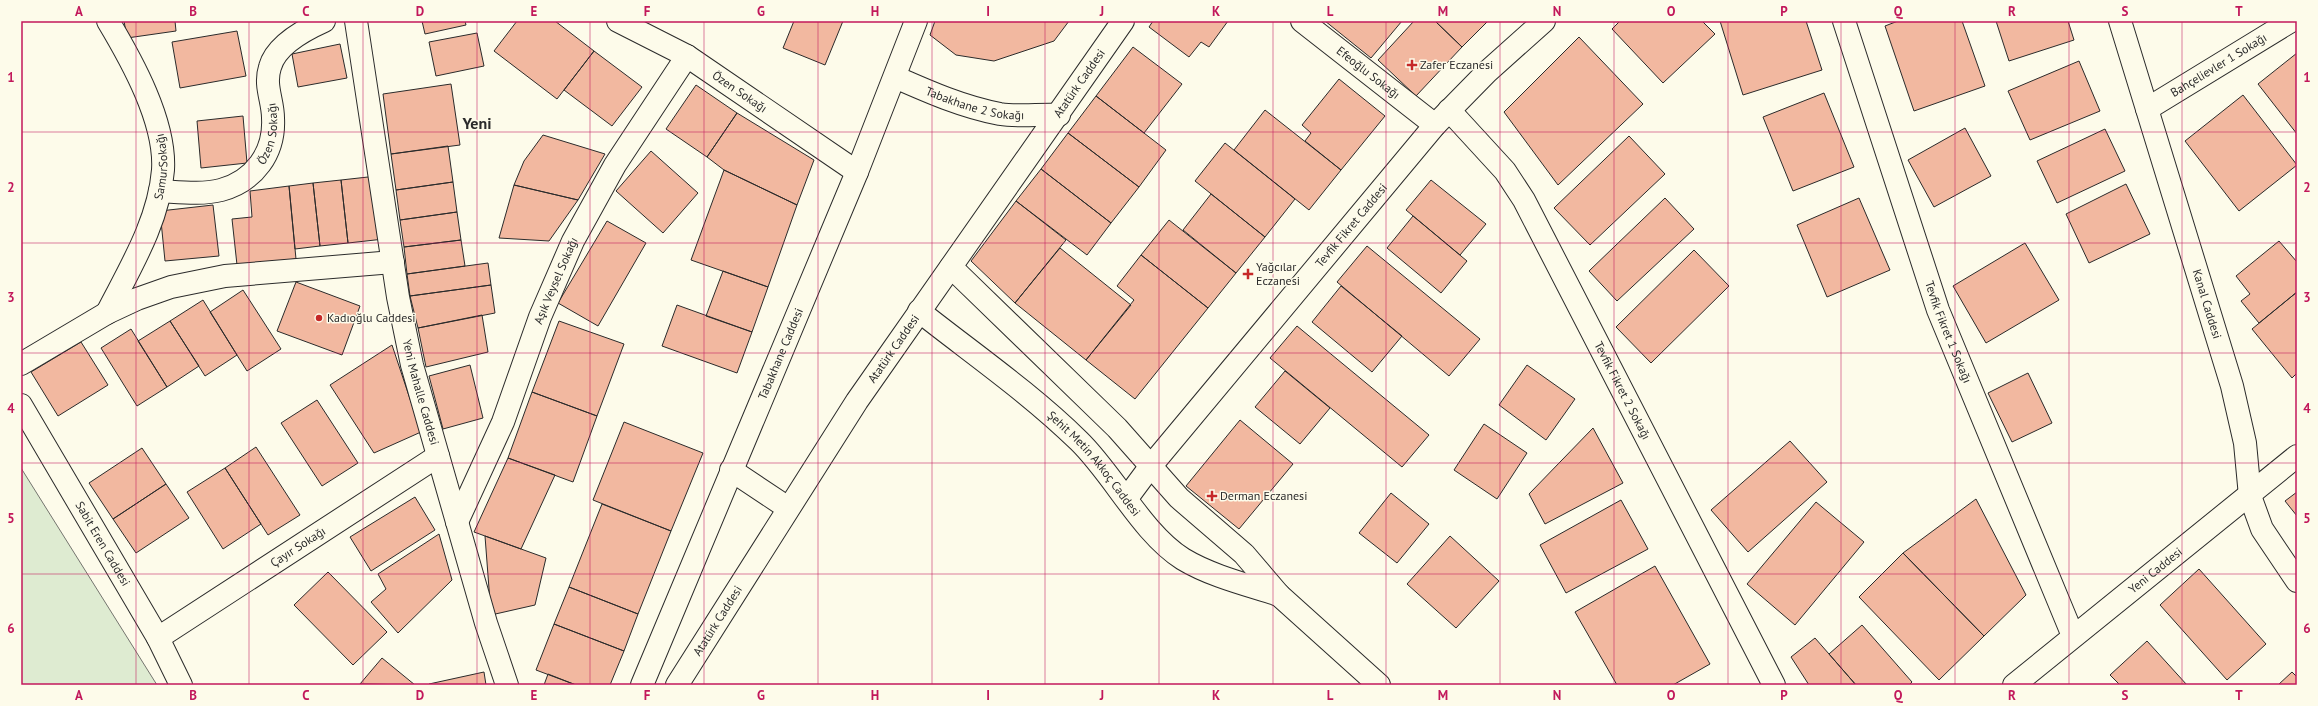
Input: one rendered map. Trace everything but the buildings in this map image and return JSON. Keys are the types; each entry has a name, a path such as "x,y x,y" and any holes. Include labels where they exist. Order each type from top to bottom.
{"street":[{"name":"SamurSokağı","path":"108,21 131,59 144,86 157,127 163,169 160,191 150,227 108,313"},
{"name":"Özen Sokağı","path":"160,191 220,190 247,179 259,167 268,153 272,136 273,118 267,87 270,66 278,52 295,37 324,21"},
{"name":"Yeni Mahalle Caddesi","path":"356,21 393,262 412,365 486,623 507,685"},
{"name":"Özen Sokağı","path":"618,21 687,56 857,172"},
{"name":"Tabakhane Caddesi","path":"642,685 857,172 916,21"},
{"name":"Atatürk Caddesi","path":"681,682 788,508 857,401 919,311 1059,115 1123,21"},
{"name":"Efeoğlu Sokağı","path":"1302,21 1442,117"},
{"name":"Tevfik Fikret Caddesi","path":"1127,498 1150,467 1442,117 1488,72 1544,21"},
{"name":"Tevfik Fikret 1 Sokağı","path":"1844,21 1938,310 2073,636"},
{"name":"Kanal Caddesi","path":"2120,21 2232,386 2242,424 2250,496 2262,528 2297,581"},
{"name":"Bahçelievler 1 Sokağı","path":"2147,109 2291,21"},
{"name":"Aşık Veysel Sokağı","path":"457,522 503,422 540,317 573,241 615,165 687,56"},
{"name":"Tabakhane 2 Sokağı","path":"895,77 949,100 977,109 1002,114 1059,115"},
{"name":"Tevfik Fikret 2 Sokağı","path":"1442,117 1505,172 1524,200 1774,685"},
{"path":"21,364 108,313 137,299 170,287 225,276 393,262"},
{"name":"Şehit Metin Akkoç Caddesi","path":"951,267 1072,382 1117,428 1179,498 1244,554 1279,595 1379,685"},
{"name":"Şehit Metin Akkoç Caddesi","path":"919,311 1037,405 1079,441 1165,545 1183,559 1206,570 1279,595"},
{"name":"Sabit Eren Caddesi","path":"21,405 158,638 181,685"},
{"name":"Çayır Sokağı","path":"158,638 438,456"},
{"name":"Yeni Caddesi","path":"2014,685 2073,636 2250,496 2297,456"},
{"path":"731,470 788,508"}],"green space":[{"path":"21,468 157,685 21,685"}],"place":[{"name":"Zafer Eczanesi","path":"1412,65"},
{"name":"Yağcılar Eczanesi","path":"1248,274"},
{"name":"Kadıoğlu Caddesi","path":"319,318"},
{"name":"Derman Eczanesi","path":"1212,496"}],"district":[{"name":"Yeni","path":"477,123"}]}
